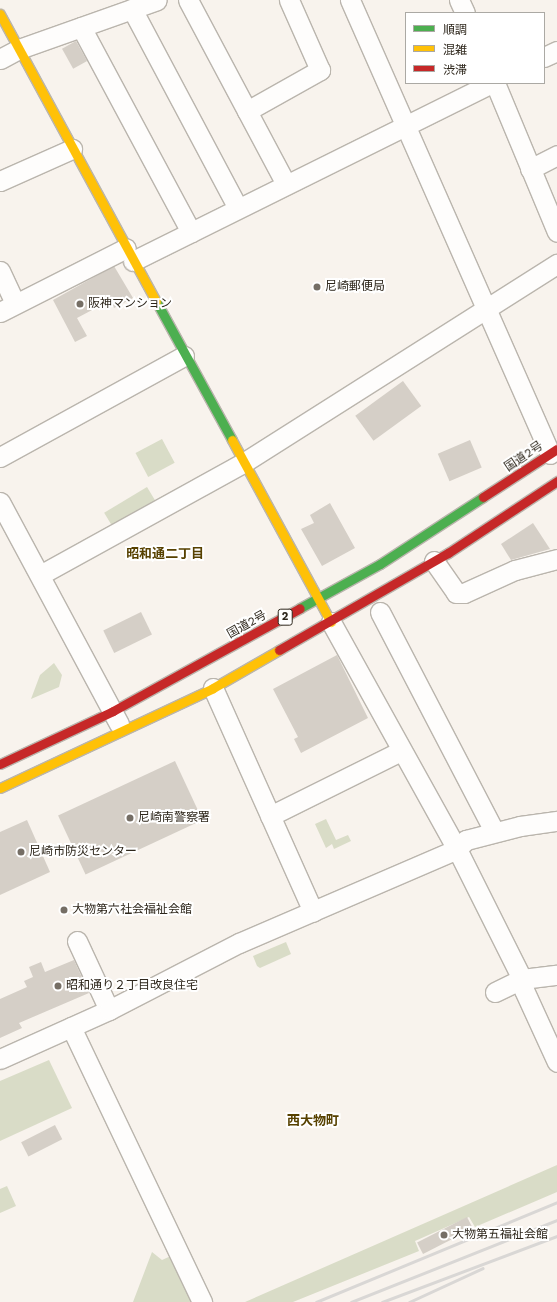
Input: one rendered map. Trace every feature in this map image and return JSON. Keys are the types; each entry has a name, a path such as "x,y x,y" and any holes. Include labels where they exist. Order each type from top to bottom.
{"main road":[{"path":"0,14 184,356 330,622"},
{"name":"国道2号","path":"0,764 113,711 380,564 553,452"},
{"name":"2","path":"0,788 124,732 213,688 434,561 557,481"}],"street":[{"path":"0,59 19,49 156,0"},
{"path":"188,0 286,184"},
{"path":"247,111 320,70 289,0"},
{"path":"350,0 484,309 553,452"},
{"path":"459,0 465,12"},
{"path":"132,9 238,208"},
{"path":"81,27 191,232"},
{"path":"545,57 557,51"},
{"path":"0,271 8,308 130,254 191,232 488,84"},
{"path":"495,84 557,232"},
{"path":"0,180 72,149"},
{"path":"530,169 557,155"},
{"path":"40,575 243,463 557,264"},
{"path":"0,457 184,356"},
{"path":"0,502 124,732"},
{"path":"434,561 456,593 464,593 515,570 557,559"},
{"path":"380,612 494,831"},
{"path":"330,622 457,849 522,979 524,990 557,1062"},
{"path":"213,688 313,912"},
{"path":"270,816 401,750"},
{"path":"0,1059 109,1010 239,943 457,849 466,840 494,831 557,822"},
{"path":"77,941 109,1010"},
{"path":"495,992 522,979 557,975"},
{"path":"71,1027 202,1302"}],"green space":[{"path":"162,439 175,463 148,477 136,453"},
{"path":"147,487 156,502 113,527 104,513"},
{"path":"54,663 62,675 59,687 31,699 40,675"},
{"path":"326,819 336,840 348,835 351,841 334,849 332,844 326,848 315,824"},
{"path":"286,942 291,954 260,968 257,966 253,956"},
{"path":"49,1060 72,1108 0,1141 0,1081"},
{"path":"557,1165 557,1192 475,1227 469,1217 415,1241 419,1251 293,1302 245,1302"},
{"path":"7,1186 16,1206 0,1213 0,1189"},
{"path":"152,1252 162,1260 173,1255 194,1302 133,1302"}],"building":[{"path":"76,41 87,61 73,69 62,49"},
{"name":"阪神マンション","path":"114,266 133,298 114,308 111,300 77,318 87,336 75,342 53,300"},
{"path":"403,381 421,406 373,441 355,416"},
{"path":"470,440 482,468 450,481 438,454"},
{"path":"330,503 355,548 322,566 301,529 314,523 310,515"},
{"path":"533,523 550,549 511,560 501,544"},
{"path":"141,612 152,634 114,653 103,630"},
{"path":"337,655 368,718 301,753 294,739 298,737 273,689"},
{"name":"尼崎南警察署","path":"175,761 202,820 86,874 58,816"},
{"name":"尼崎市防災センター","path":"27,820 50,872 0,895 0,832"},
{"name":"昭和通り２丁目改良住宅","path":"74,960 89,993 19,1023 22,1028 0,1038 0,999 27,987 24,981 33,977 29,967 41,962 45,972"},
{"path":"55,1125 62,1139 28,1157 21,1142"},
{"name":"大物第五福祉会館","path":"467,1217 473,1229 423,1254 417,1242"}],"railway":[{"path":"316,1302 557,1202"},
{"path":"351,1302 557,1220"},
{"path":"382,1302 557,1236"},
{"path":"409,1302 483,1268"}],"traffic: fast":[{"path":"156,301 232,440"},
{"path":"300,608 380,564 483,497"}],"traffic: slow":[{"path":"0,14 156,301"},
{"path":"232,440 331,622"},
{"path":"0,788 213,688 279,650"}],"traffic: jam":[{"path":"483,497 557,449"},
{"path":"279,650 448,553 557,481"},
{"path":"0,764 113,711 300,608"}],"place":[{"name":"尼崎郵便局","path":"317,287"},
{"name":"阪神マンション","path":"80,304"},
{"name":"尼崎南警察署","path":"130,818"},
{"name":"尼崎市防災センター","path":"21,852"},
{"name":"大物第六社会福祉会館","path":"64,910"},
{"name":"昭和通り２丁目改良住宅","path":"58,986"},
{"name":"大物第五福祉会館","path":"444,1235"}],"district":[{"name":"昭和通二丁目","path":"165,554"},
{"name":"西大物町","path":"313,1121"}]}
